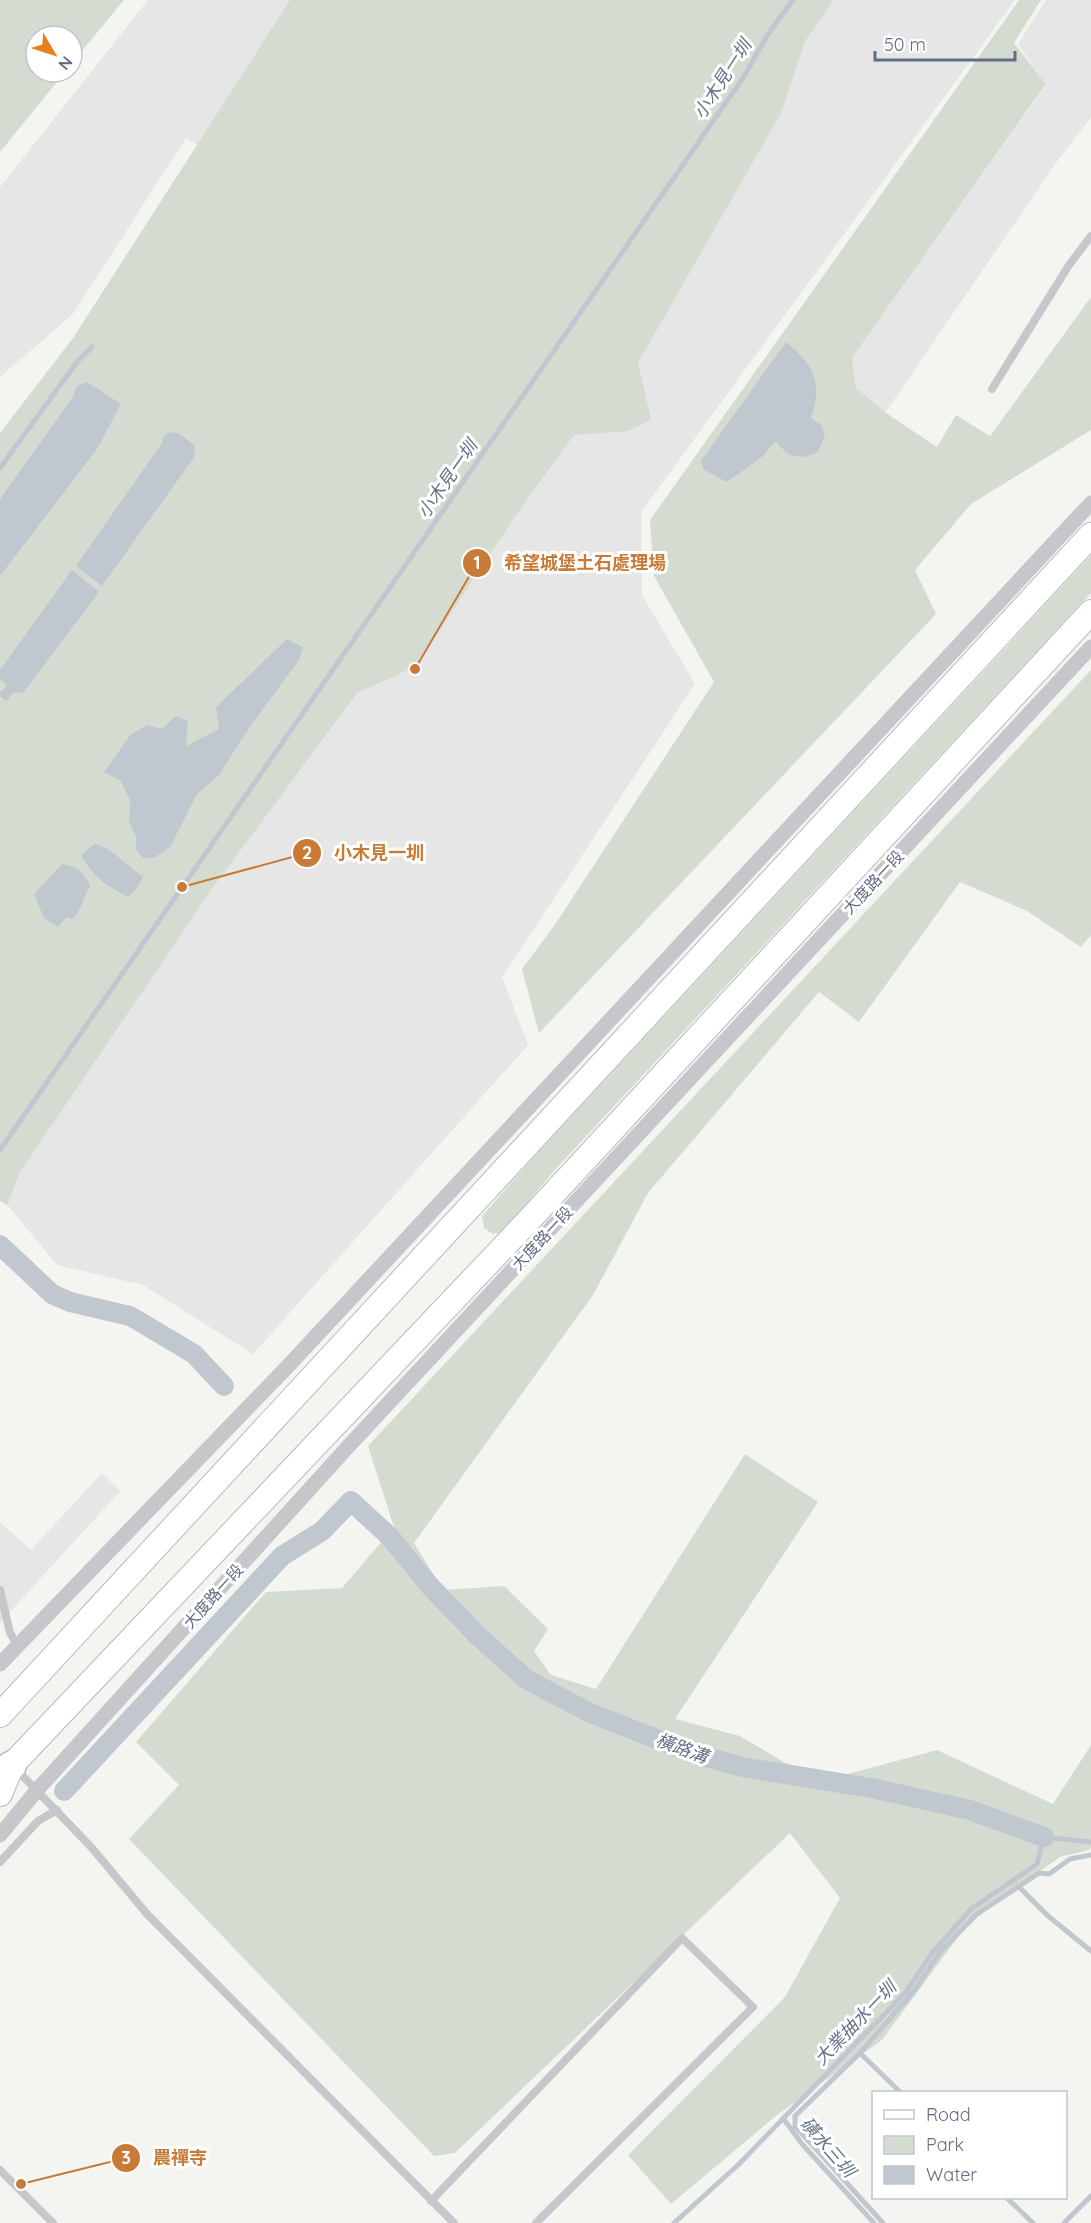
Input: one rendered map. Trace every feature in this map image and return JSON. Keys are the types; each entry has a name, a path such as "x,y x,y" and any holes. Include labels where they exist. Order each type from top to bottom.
{"main road":[{"path":"0,1715 290,1404 516,1155 1091,535"},
{"name":"大度路一段","path":"0,1794 6,1766 530,1219 1091,612"}],"street":[{"path":"0,1664 270,1385 1091,503"},
{"name":"大度路一段","path":"0,1835 42,1793 345,1449 1091,647"}],"lane":[{"path":"992,388 1069,265 1091,236"},
{"path":"0,1590 10,1633 18,1646"},
{"path":"6,1766 42,1793 147,1914 454,2223"},
{"path":"0,1862 38,1821 55,1808"},
{"path":"431,2202 682,1938 753,2007 536,2223"},
{"path":"0,2170 53,2223"}],"shaded area":[{"path":"148,0 1015,0 641,512 642,595 695,684 502,977 528,1045 253,1354 143,1285 57,1265 0,1196 291,198 186,138 73,314 0,377 0,187 82,84 84,84 84,81"},
{"path":"1046,0 1091,0 1091,117 1056,163 885,413 856,388 852,358 1046,85 1018,44"},
{"path":"102,1473 120,1491 0,1623 0,1522 31,1550"}],"green space":[{"path":"0,0 124,0 84,48 84,24 24,24 24,84 55,84 0,152"},
{"path":"290,0 834,0 805,41 781,113 638,363 651,420 628,431 574,435 522,506 415,667 357,693 214,886 20,1172 7,1205 0,1201 0,433 73,338"},
{"path":"1019,0 1041,0 1014,43 1046,84 852,358 856,388 886,413 937,447 956,415 990,436 1091,297 1091,430 971,504 915,570 936,614 539,1033 522,969 554,926 714,682 654,576 650,520"},
{"path":"1091,555 1091,593 553,1172 503,1232 493,1234 484,1228 482,1216 532,1159"},
{"path":"1091,670 1091,935 1081,947 1027,911 960,882 859,1022 819,992 648,1193 593,1295 414,1543 443,1590 504,1586 548,1629 534,1651 551,1675 596,1689 745,1454 818,1502 675,1719 740,1736 818,1782 937,1750 1053,1804 1091,1745 1091,1847 1089,1850 1060,1857 969,1922 882,2040 777,2115 671,2204 628,2155 785,1997 840,1898 790,1833 455,2153 434,2156 129,1839 179,1785 136,1742 266,1592 342,1588 394,1527 368,1446"}],"water":[{"path":"786,342 796,350 814,375 816,394 811,418 821,425 825,434 818,452 800,457 794,456 785,451 776,441 763,456 727,482 704,470 701,461"},
{"path":"87,382 121,404 97,449 0,576 0,499 73,397 77,386"},
{"path":"170,432 180,434 194,445 195,456 102,586 76,566 162,443 164,436"},
{"path":"72,570 99,592 23,693 14,692 6,701 0,696 0,692 7,686 0,678 0,670"},
{"path":"287,639 303,647 299,660 251,725 219,775 197,794 170,847 154,858 143,858 136,849 136,837 129,821 130,800 121,781 104,772 131,734 148,725 162,729 176,716 188,721 186,746 219,729 216,707"},
{"path":"95,844 107,848 143,877 128,897 101,880 81,855"},
{"path":"62,864 79,870 90,886 73,919 67,917 58,927 44,918 34,894"}],"waterway":[{"name":"小木見一圳","path":"0,1150 743,78 768,34 793,0"},
{"path":"0,468 77,362 92,347"},
{"path":"0,1245 52,1294 70,1302 130,1316 194,1354 224,1386"},
{"name":"橫路溝","path":"64,1791 282,1556 322,1531 351,1501 390,1537 429,1585 478,1636 526,1679 588,1712 692,1753 742,1767 871,1788 970,1810 1044,1837"},
{"name":"大業抽水一圳","path":"674,2223 738,2165 906,1992 933,1952 971,1909 1037,1864 1044,1837 1091,1842"},
{"path":"883,2223 795,2126 795,2116 860,2053 914,1991 940,1952 977,1914 1039,1873 1049,1874 1070,1859 1091,1855"},
{"path":"1018,1886 1047,1915 1091,1951"},
{"path":"860,2053 899,2091"},
{"name":"磺水三圳","path":"783,2118 802,2144 874,2223"},
{"path":"1064,2223 1091,2196"},
{"path":"1008,2199 1033,2223"}],"place":[{"name":"希望城堡土石處理場","path":"415,669"},
{"name":"小木見一圳","path":"182,887"},
{"name":"農禪寺","path":"21,2184"}]}
